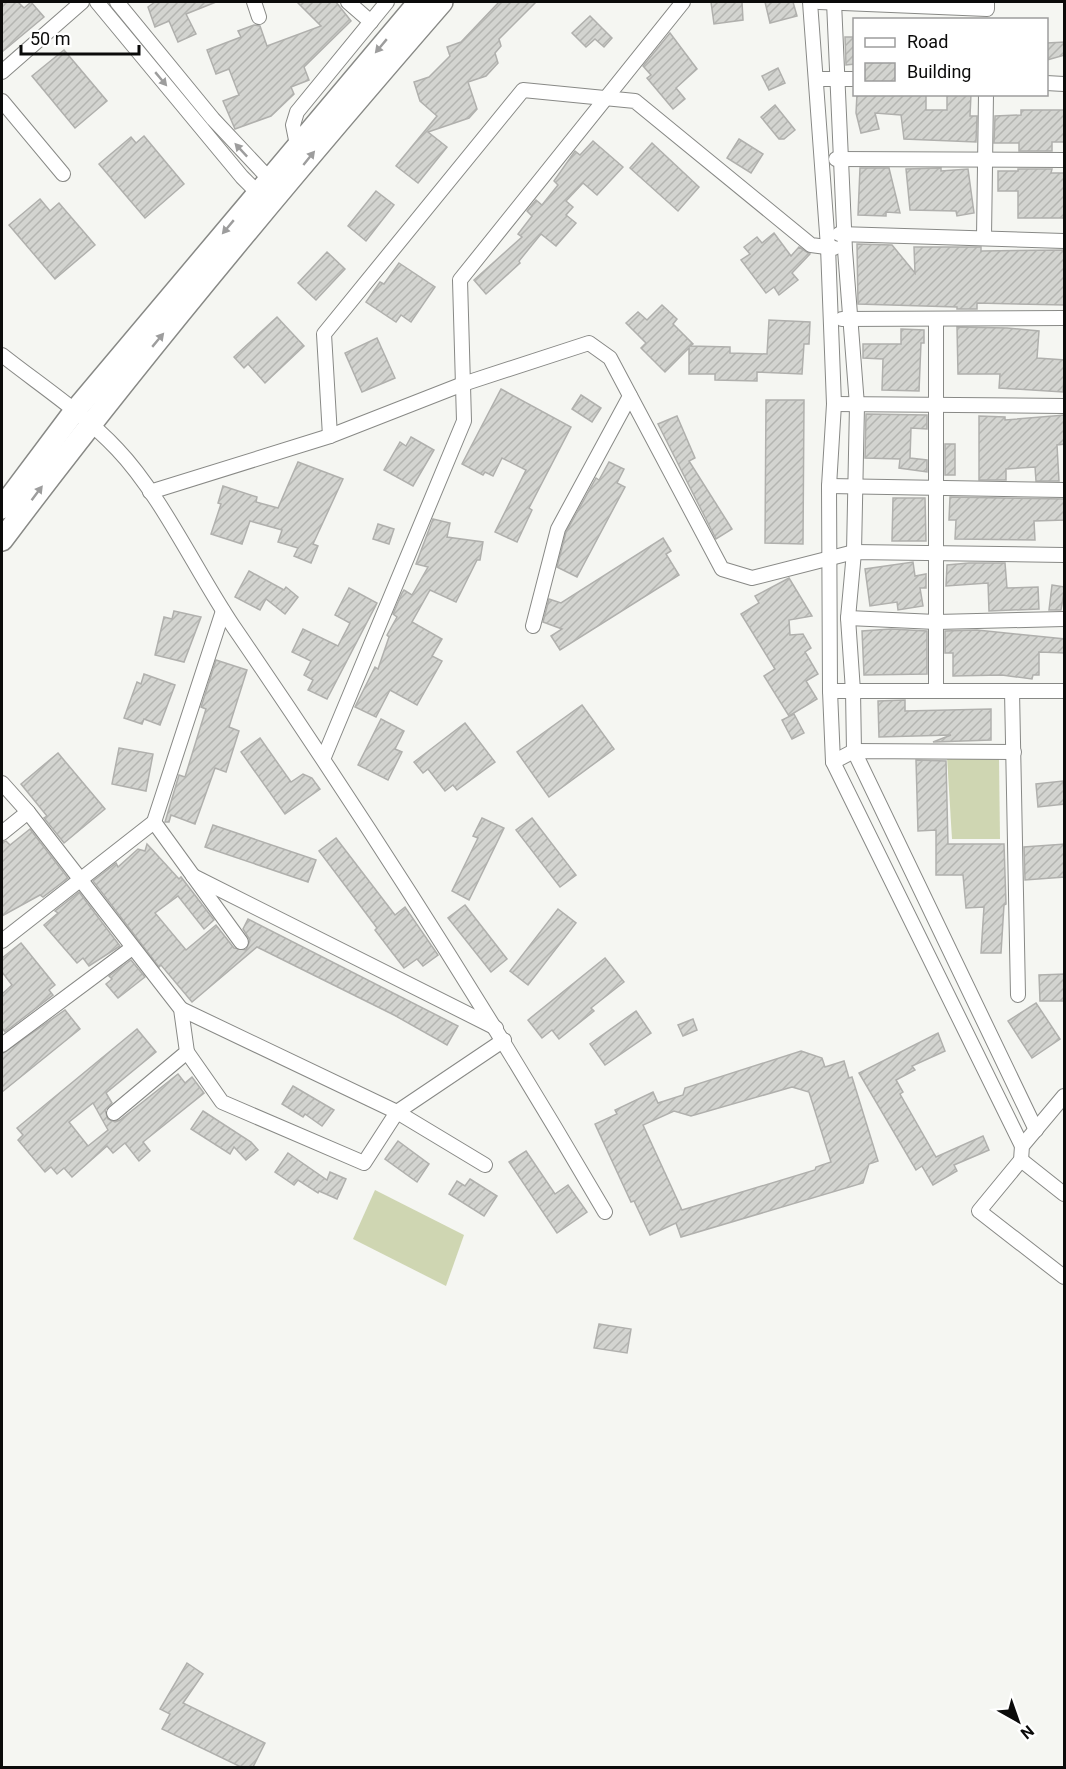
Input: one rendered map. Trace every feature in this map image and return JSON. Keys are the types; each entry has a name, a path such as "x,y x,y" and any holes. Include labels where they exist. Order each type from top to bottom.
{"main road":[{"path":"270,192 297,145 419,2"},
{"path":"2,508 81,418 270,192 442,2"},
{"path":"2,540 81,418"}],"street":[{"path":"2,72 82,2"},
{"path":"97,2 270,192"},
{"path":"117,2 213,118 270,192"},
{"path":"254,2 259,17"},
{"path":"348,2 371,22"},
{"path":"297,145 293,125 297,112 387,2"},
{"path":"324,758 464,421 460,280 683,2"},
{"path":"810,2 832,319 834,404 829,486 830,691 833,762 1022,1146 1021,1160 979,1212 1065,1277"},
{"path":"819,2 987,10"},
{"path":"834,2 843,159 845,250 857,405 854,552 848,618 854,751 1036,1130"},
{"path":"816,79 853,80"},
{"path":"1048,83 1065,84"},
{"path":"330,436 324,334 523,90 635,101 811,244 846,234 1065,241"},
{"path":"984,237 986,96"},
{"path":"2,100 63,174"},
{"path":"822,159 1065,160"},
{"path":"828,241 845,250"},
{"path":"832,319 936,321 1065,318"},
{"path":"936,321 936,691"},
{"path":"150,492 330,436 463,384 589,343 610,358 722,569 752,578 854,552 1065,555"},
{"path":"2,355 116,448 150,492 223,611 324,758 500,1034 605,1212"},
{"path":"533,626 558,529 630,396"},
{"path":"834,404 1065,406"},
{"path":"829,486 1065,490"},
{"path":"2,941 154,822 223,611"},
{"path":"848,618 936,622 1065,619"},
{"path":"830,691 1065,691"},
{"path":"1012,691 1018,995"},
{"path":"833,762 854,751 1014,752"},
{"path":"2,783 28,812 181,1009 397,1112 486,1166"},
{"path":"2,833 28,812"},
{"path":"154,822 242,942"},
{"path":"193,876 500,1034"},
{"path":"2,1045 132,948"},
{"path":"181,1009 187,1052 222,1102 364,1163 397,1112 500,1034"},
{"path":"114,1113 187,1052"},
{"path":"1022,1146 1063,1102"},
{"path":"1021,1160 1065,1194"}],"green space":[{"path":"947,757 999,758 1000,839 952,839"},
{"path":"375,1190 464,1235 446,1286 353,1239"}],"building":[{"path":"2,2 18,2 24,8 31,2 44,17 2,52"},
{"path":"155,2 216,2 186,14 196,34 178,42 169,21 155,27 148,7"},
{"path":"297,2 336,2 351,21 304,67 309,80 291,87 294,94 271,116 235,129 223,101 239,95 229,69 216,74 207,50 241,37 238,31 254,25 260,26 267,46 321,26"},
{"path":"499,2 536,2 499,39 501,46 495,53 498,63 486,76 468,82 477,109 469,118 428,132 447,147 418,183 396,166 437,116 420,101 414,82 429,77 450,56 447,47 461,42"},
{"path":"711,2 742,2 743,20 714,24"},
{"path":"765,2 793,2 797,16 770,23"},
{"path":"590,16 612,38 604,47 595,39 586,47 572,33"},
{"path":"670,33 697,69 676,88 685,99 673,109 647,78 651,75 643,66"},
{"path":"845,37 853,37 853,64 846,65"},
{"path":"1065,42 1065,55 1048,60 1048,43"},
{"path":"64,50 107,101 75,128 32,76"},
{"path":"778,68 785,83 769,90 762,76"},
{"path":"857,96 926,96 926,110 947,110 947,96 971,96 970,116 977,116 976,142 904,139 901,115 875,113 879,129 861,133 856,113"},
{"path":"775,105 795,130 784,139 779,139 761,117"},
{"path":"1021,110 1065,110 1065,142 1052,142 1052,151 1019,151 1019,143 994,143 995,116 1021,115"},
{"path":"144,136 184,184 145,218 99,164 131,137 136,143"},
{"path":"739,139 763,154 751,173 727,158"},
{"path":"593,141 623,167 597,195 583,183 566,201 573,207 566,215 576,223 556,246 541,234 519,261 520,263 486,294 474,280 522,237 518,234 532,216 527,211 536,200 542,205 558,185 554,181 575,151 580,155"},
{"path":"652,143 699,187 678,211 630,168"},
{"path":"860,168 889,168 900,213 886,212 886,216 858,215"},
{"path":"941,168 941,171 968,169 974,213 957,216 956,211 910,210 906,169"},
{"path":"1018,169 1052,169 1051,173 1065,173 1065,218 1018,218 1018,191 998,191 998,171 1018,171"},
{"path":"376,191 394,205 366,241 348,226"},
{"path":"40,199 50,211 59,203 95,245 55,279 9,225"},
{"path":"774,233 791,256 799,247 810,254 792,273 798,280 779,295 774,287 766,293 741,260 750,254 744,247 757,237 762,243"},
{"path":"857,244 892,245 915,273 914,247 981,247 981,251 1065,250 1065,305 977,303 977,309 957,309 957,307 858,304"},
{"path":"327,252 345,269 316,300 298,283"},
{"path":"399,263 435,287 411,322 401,315 396,322 366,302 380,282 384,284"},
{"path":"662,305 677,319 673,324 693,344 690,346 730,347 730,353 767,354 769,320 810,322 809,344 804,344 802,374 757,372 757,381 715,380 715,374 689,374 689,348 665,372 641,348 646,343 626,323 638,312 647,320"},
{"path":"277,317 304,346 265,383 248,364 244,368 234,357"},
{"path":"957,327 1039,331 1037,358 1065,360 1063,392 999,388 1000,374 958,374"},
{"path":"901,329 924,330 924,343 921,343 919,391 882,390 883,359 863,358 863,344 901,344"},
{"path":"377,338 395,378 362,392 345,353"},
{"path":"501,389 571,427 529,508 532,510 517,542 495,532 526,470 502,458 493,476 485,472 483,475 462,464"},
{"path":"581,395 601,408 592,422 572,409"},
{"path":"766,400 804,400 803,544 765,543"},
{"path":"866,414 927,415 927,429 911,428 910,458 927,460 927,472 899,468 900,459 865,458"},
{"path":"1065,415 1065,444 1057,445 1059,481 1036,481 1035,467 1006,469 1006,480 979,480 979,416 1005,417 1005,420"},
{"path":"677,416 695,458 689,461 732,529 716,539 658,424"},
{"path":"411,437 434,450 413,486 384,470 400,442 406,446"},
{"path":"945,444 955,444 955,475 945,475"},
{"path":"298,462 343,479 313,544 318,546 311,563 294,556 298,548 278,542 282,530 250,521 242,544 211,534 221,504 218,503 223,486 257,497 256,502 278,508"},
{"path":"609,462 624,469 617,483 625,487 577,577 557,567 566,532 596,478 599,480"},
{"path":"950,497 1065,499 1065,520 1034,521 1035,540 955,539 956,520 949,520"},
{"path":"893,498 925,498 926,541 892,541"},
{"path":"433,519 450,523 447,537 483,542 480,560 477,560 456,602 430,590 412,622 442,639 432,656 442,661 417,705 390,690 376,717 355,707 375,667 378,669 389,637 387,635 397,617 393,614 402,593 404,590 412,595 428,567 416,564"},
{"path":"378,524 394,529 389,544 373,539"},
{"path":"663,538 671,551 666,554 679,575 560,650 551,636 562,629 543,622 549,599 561,603"},
{"path":"913,562 915,576 926,574 926,588 920,588 923,606 898,610 897,602 870,606 865,569"},
{"path":"1005,563 1007,588 1038,587 1039,609 989,611 988,583 946,586 947,565"},
{"path":"249,571 284,590 286,587 298,597 285,614 266,599 260,610 235,597"},
{"path":"789,578 812,616 789,620 790,635 803,634 811,648 805,652 818,674 806,681 817,699 789,716 764,676 775,669 741,614 759,603 755,596"},
{"path":"1052,585 1065,587 1061,610 1049,610"},
{"path":"349,588 377,603 327,699 308,690 313,680 304,675 311,661 292,652 303,629 338,646 350,623 335,615"},
{"path":"174,611 201,617 184,662 155,655 164,617 172,619"},
{"path":"891,629 927,631 927,674 864,675 862,631"},
{"path":"977,630 1065,639 1065,653 1039,652 1039,675 1033,675 1032,679 1002,675 953,676 953,653 945,653 945,631"},
{"path":"216,660 247,670 229,727 239,731 226,772 215,768 195,824 171,815 169,822 165,822 179,775 185,777 206,709 201,707"},
{"path":"144,674 175,685 160,725 144,719 142,724 124,718 137,682 141,684"},
{"path":"905,700 905,711 991,709 991,740 933,742 951,735 879,737 878,701"},
{"path":"582,705 614,749 549,797 517,752"},
{"path":"794,714 804,733 792,739 782,720"},
{"path":"381,719 404,731 395,749 402,752 388,780 358,765"},
{"path":"465,723 495,762 457,790 453,785 445,791 428,769 423,773 414,762"},
{"path":"260,738 291,782 303,774 312,778 320,789 285,814 241,752"},
{"path":"119,748 153,754 146,791 112,784"},
{"path":"58,753 105,809 64,843 44,818 47,816 21,784"},
{"path":"916,760 946,761 948,844 1004,844 1006,904 1004,905 1001,953 981,953 984,907 966,908 963,875 936,875 936,830 918,831"},
{"path":"1063,781 1065,804 1038,807 1036,784"},
{"path":"482,818 504,828 469,900 452,891 478,838 473,836"},
{"path":"532,818 576,875 560,887 516,830"},
{"path":"213,825 316,860 308,882 205,847"},
{"path":"30,829 68,878 43,897 40,895 2,916 2,842 6,841 10,845"},
{"path":"336,838 395,915 405,907 438,955 423,966 417,959 404,968 319,851"},
{"path":"147,844 179,879 181,877 214,920 204,929 178,896 155,913 186,950 216,925 234,948 246,950 250,940 243,929 248,919 458,1026 447,1045 394,1015 257,947 192,1002 161,965 159,967 93,881 116,863 118,867 138,849 145,851"},
{"path":"1065,844 1065,877 1025,880 1024,847"},
{"path":"79,892 120,946 89,966 83,958 77,963 44,925 58,913 55,911"},
{"path":"465,905 507,959 491,972 448,918"},
{"path":"558,909 576,923 528,985 510,971"},
{"path":"21,943 55,985 49,990 53,995 5,1032 2,1028 2,994 12,985 2,972 2,958"},
{"path":"605,958 624,982 591,1008 594,1011 559,1039 552,1030 542,1038 528,1020"},
{"path":"131,960 145,977 118,998 106,984 112,979 109,976"},
{"path":"1065,974 1065,1001 1040,1001 1039,975"},
{"path":"1036,1003 1060,1039 1032,1058 1008,1021"},
{"path":"65,1010 80,1029 2,1092 2,1054"},
{"path":"636,1011 651,1033 605,1065 590,1044"},
{"path":"693,1019 697,1030 683,1036 678,1025"},
{"path":"137,1029 156,1052 106,1093 112,1103 105,1110 108,1119 115,1122 120,1120 178,1074 185,1083 192,1077 204,1093 143,1142 150,1151 139,1161 125,1143 113,1153 107,1146 72,1177 64,1168 57,1174 51,1167 45,1172 18,1140 23,1135 17,1128","holes":["93,1103 108,1130 88,1146 69,1122"]},
{"path":"938,1033 945,1051 912,1066 915,1070 896,1080 903,1092 900,1094 936,1157 983,1136 989,1150 954,1165 957,1171 933,1185 922,1166 916,1170 859,1073"},
{"path":"801,1051 822,1058 825,1067 844,1061 849,1078 852,1077 878,1161 869,1164 863,1183 681,1237 676,1223 650,1235 634,1201 631,1202 595,1124 617,1114 615,1110 653,1092 658,1103 683,1095 685,1088","holes":["792,1087 809,1092 831,1162 816,1167 815,1170 682,1210 643,1125 674,1111 691,1116"]},
{"path":"293,1086 334,1110 322,1126 305,1114 303,1117 282,1104"},
{"path":"203,1111 251,1142 258,1150 246,1160 234,1147 230,1154 191,1129"},
{"path":"398,1141 429,1164 417,1182 385,1159"},
{"path":"526,1151 555,1194 568,1185 587,1212 557,1233 509,1162"},
{"path":"288,1153 327,1180 330,1172 346,1179 337,1199 319,1191 318,1193 298,1180 294,1185 275,1172"},
{"path":"470,1179 497,1196 484,1216 449,1194 457,1181 465,1186"},
{"path":"599,1324 631,1329 627,1353 594,1348"},
{"path":"187,1663 203,1674 183,1703 265,1743 253,1767 241,1767 162,1729 170,1714 160,1709"}]}
